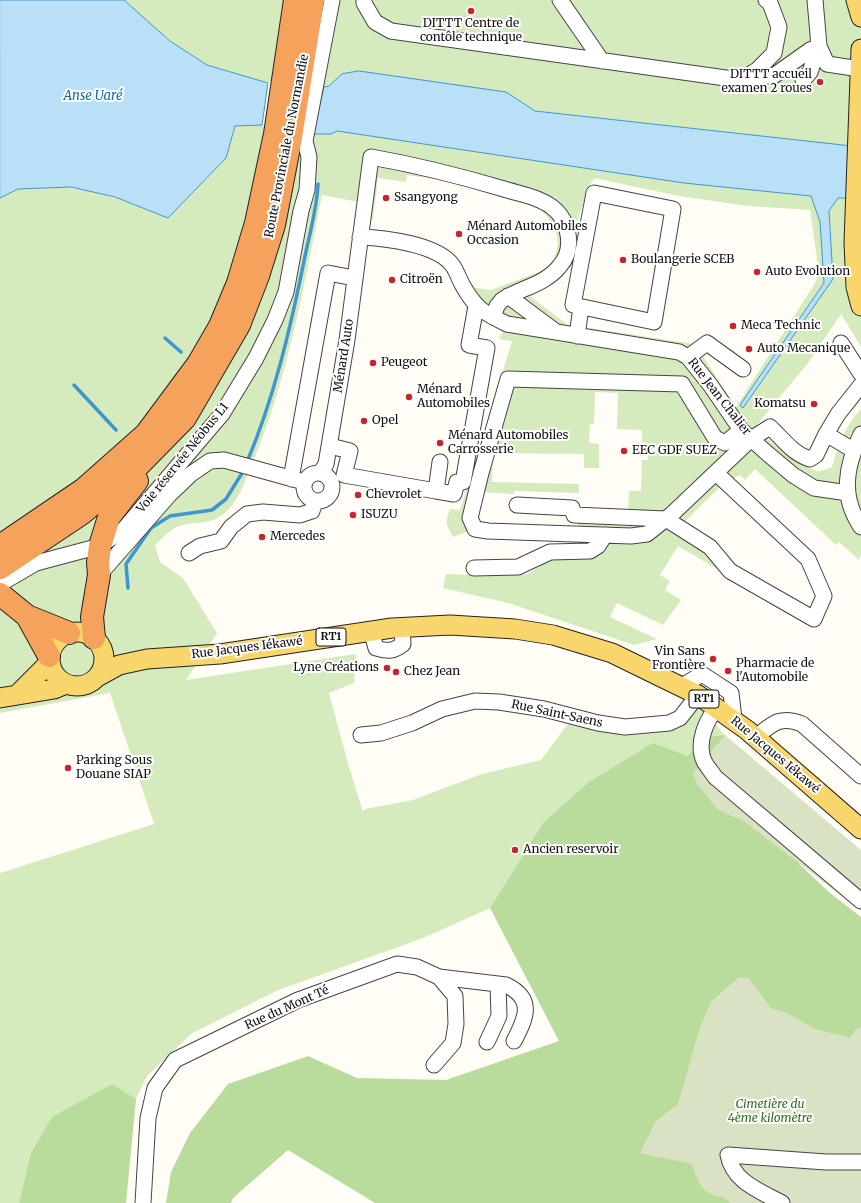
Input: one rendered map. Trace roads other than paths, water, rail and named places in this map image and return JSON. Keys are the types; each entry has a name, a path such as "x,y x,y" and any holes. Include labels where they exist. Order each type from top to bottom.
{"highway":[{"name":"Route Provinciale du Normandie","path":"295,0 302,72"},
{"name":"Route Provinciale du Normandie","path":"0,568 87,509 133,471 185,418 239,325 258,276 274,225 314,0"},
{"path":"302,72 322,0"},
{"name":"Route Provinciale du Normandie","path":"0,546 84,489 146,434 198,364 220,326 238,283 256,223 290,137"},
{"path":"98,643 92,617 99,575 98,562 100,546 109,517 185,418"},
{"path":"3,593 27,616 49,659"},
{"path":"27,616 69,632"}],"main road":[{"path":"856,0 861,18"},
{"path":"861,49 855,205 855,270 861,306"},
{"name":"Rue Jacques Iékawé","path":"99,676 119,665 147,659 220,654 402,627 450,625 515,629 553,635 612,653 698,695 734,719 756,737 861,829"},
{"path":"9,696 49,659 56,641 69,632 82,632 98,643 104,662 99,676 92,682 84,686 75,686 66,684 58,679 52,672 49,659"},
{"name":"Rue Jacques Iékawé","path":"98,643 147,659"},
{"path":"9,696 54,689 66,684"}],"street":[{"path":"290,137 302,72 332,0"},
{"path":"364,0 364,3 375,22 391,31 740,80 775,75 810,50 819,46"},
{"path":"560,0 602,61"},
{"path":"740,80 756,70 774,54 779,27 770,2 766,0"},
{"path":"815,0 819,46 827,64 860,69"},
{"path":"804,80 810,72 819,46"},
{"name":"Voie réservée Néobus L1","path":"3,593 36,563 100,546 124,529 218,419 259,352 275,320 286,292 301,211 307,190 309,157 290,137"},
{"name":"Ménard Auto","path":"321,472 326,464 330,446 347,340 370,157 457,175 537,199 552,207 567,226 568,242 566,255 560,266 548,278 508,296"},
{"path":"594,193 673,209 654,322 581,307 573,305 594,193"},
{"path":"360,237 385,239 433,250 453,265 476,306 485,314 492,317 497,306 508,296 555,331"},
{"path":"354,278 328,273 298,480 307,496 315,501 320,501 328,497 338,478 344,475 454,494 457,482 463,482 487,348 469,345 476,306"},
{"path":"577,336 581,307"},
{"name":"Rue Jean Chalier","path":"492,317 507,324 679,352 688,357 746,434 793,475 814,488 852,485"},
{"path":"688,357 707,343 743,369"},
{"path":"841,343 861,374"},
{"path":"746,434 716,473 666,519 647,534 631,536 488,531 474,529 470,518 481,473 508,379 682,384 715,438 725,443 746,434 770,427 791,448 801,456 810,459 816,455 838,414 861,385"},
{"path":"826,434 853,450"},
{"path":"861,434 850,458 857,521 861,527"},
{"path":"330,446 350,451 344,475"},
{"path":"99,575 170,494 192,474 210,461 224,460 235,462 252,469 298,480 310,474 321,472 330,480 332,489"},
{"path":"436,491 440,462"},
{"path":"517,505 572,508 574,515 666,519 710,547 730,571 814,619 824,596 808,559 716,473"},
{"path":"189,553 200,546 221,540 231,527 247,514 263,512 300,515 312,511 315,501"},
{"path":"474,568 518,567 550,552 590,551 598,546 605,535"},
{"path":"682,686 702,674 731,693 734,719"},
{"name":"Rue Saint-Saens","path":"361,735 381,733 412,723 442,709 475,701 499,702 544,709 598,723 625,727 669,723 680,718 698,695"},
{"path":"717,707 707,720 701,741 704,760 715,777 861,901"},
{"path":"756,737 776,721 791,719 802,724 861,776"},
{"name":"Rue du Mont Té","path":"143,1203 148,1118 155,1088 175,1060 298,1000 397,964 417,967 439,977 506,985 515,990 525,1006 526,1019 514,1041"},
{"path":"434,1065 453,1043 456,1024 455,996 439,977"},
{"path":"487,1042 499,1016 498,984"},
{"path":"782,1203 742,1181 732,1170 728,1155 826,1162 861,1162"}],"water":[{"name":"Anse Uaré","path":"0,0 124,0 170,41 207,65 268,83 262,125 235,126 226,158 168,218 115,197 71,187 18,189 0,198"},
{"path":"359,71 506,92 535,111 861,147 861,198 838,198 829,211 833,279 743,408 740,405 824,283 820,222 811,196 684,183 337,131 331,134 313,134 324,87 329,86 342,74"}],"waterway":[{"path":"247,462 257,438 287,338 316,203 318,184"},
{"path":"165,338 181,352"},
{"path":"74,385 116,430"},
{"path":"128,588 126,564 151,528 170,516 212,510 226,499 244,470"}],"place":[{"name":"DITTT Centre de contôle technique","path":"471,11"},
{"name":"DITTT accueil examen 2 roues","path":"820,82"},
{"name":"Ssangyong","path":"386,198"},
{"name":"Ménard Automobiles Occasion","path":"459,234"},
{"name":"Boulangerie SCEB","path":"623,260"},
{"name":"Auto Evolution","path":"757,272"},
{"name":"Citroën","path":"392,280"},
{"name":"Meca Technic","path":"733,326"},
{"name":"Auto Mecanique","path":"749,349"},
{"name":"Peugeot","path":"373,363"},
{"name":"Ménard Automobiles","path":"409,397"},
{"name":"Komatsu","path":"814,404"},
{"name":"Opel","path":"364,421"},
{"name":"Ménard Automobiles Carrosserie","path":"440,443"},
{"name":"EEC GDF SUEZ","path":"624,451"},
{"name":"Chevrolet","path":"358,495"},
{"name":"ISUZU","path":"353,515"},
{"name":"Mercedes","path":"262,537"},
{"name":"Vin Sans Frontière","path":"713,659"},
{"name":"Lyne Créations","path":"387,668"},
{"name":"Pharmacie de l'Automobile","path":"728,671"},
{"name":"Chez Jean","path":"396,672"},
{"name":"Parking Sous Douane SIAP","path":"68,768"},
{"name":"Ancien reservoir","path":"515,850"}],"park label":[{"name":"Cimetière du 4ème kilomètre","path":"770,1112"}]}
